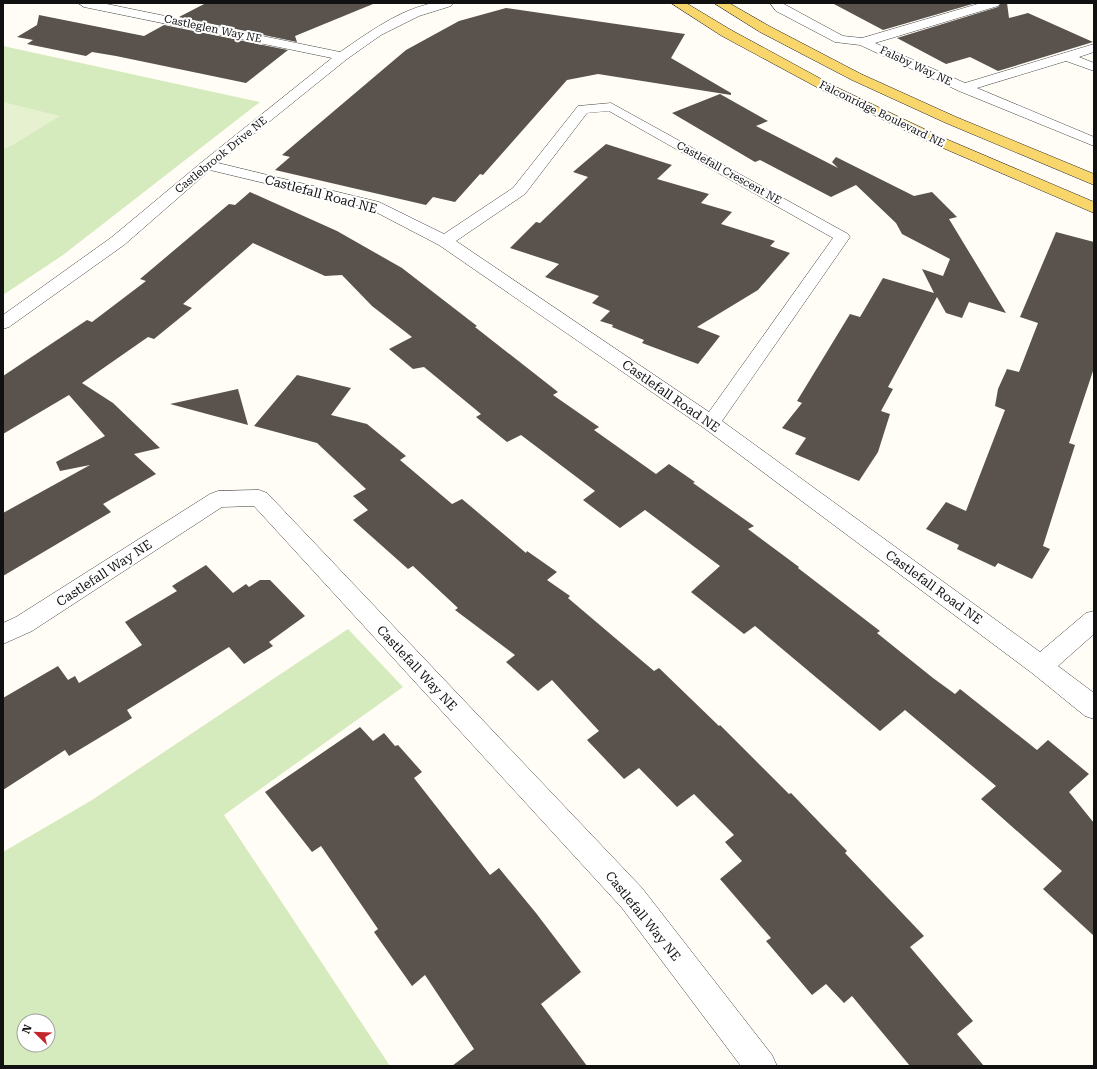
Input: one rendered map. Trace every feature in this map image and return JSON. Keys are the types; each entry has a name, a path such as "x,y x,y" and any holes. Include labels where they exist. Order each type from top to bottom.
{"main road":[{"name":"Falconridge Boulevard NE","path":"677,3 773,60 861,105 986,163 1094,208"},
{"name":"Falconridge Boulevard NE","path":"720,3 806,51 892,93 1094,180"}],"street":[{"name":"Castleglen Way NE","path":"84,3 342,56"},
{"name":"Castlebrook Drive NE","path":"3,324 118,241 208,165 342,56 377,32 415,13 447,3"},
{"path":"776,3 780,8 840,39 864,42"},
{"name":"Falsby Way NE","path":"864,42 994,3"},
{"path":"145,15 159,7"},
{"name":"Falsby Way NE","path":"864,42 964,88 1094,142"},
{"path":"964,88 1094,48"},
{"path":"1066,57 1094,67"},
{"name":"Castlefall Crescent NE","path":"445,241 519,191 583,109 611,106 842,237 711,423"},
{"name":"Castlefall Road NE","path":"208,165 373,205 445,241 711,423 1041,666 1094,708"},
{"name":"Castlefall Way NE","path":"3,634 24,624 218,500 259,498 632,898 761,1066"},
{"path":"1041,666 1094,620"}],"green space":[{"path":"3,46 260,102 63,255 3,295"},
{"path":"3,102 60,116 11,146 3,149"},
{"path":"348,629 403,687 224,815 390,1066 3,1066 3,852 92,800"}],"building":[{"path":"206,3 373,4 295,36 297,42 179,17"},
{"path":"832,3 976,3 883,30"},
{"path":"1001,3 1007,3 1009,18 1028,13 1093,42 998,71 970,57 946,64 897,38 998,7"},
{"path":"506,8 685,34 671,58 731,93 731,95 598,74 567,80 483,175 480,174 455,202 433,197 426,205 275,170 290,157 282,155 406,50 459,21"},
{"path":"39,15 144,36 164,25 288,50 246,83 116,56 92,52 86,56 27,44 33,40 17,37 37,25"},
{"path":"720,94 768,121 756,126 838,168 832,162 836,157 914,196 932,192 957,217 949,219 1006,313 969,302 962,318 946,313 937,297 888,387 893,389 881,411 890,414 878,452 859,481 795,454 806,438 782,428 802,403 797,401 850,314 860,317 883,278 934,293 922,269 943,276 950,259 902,234 896,223 856,185 831,197 760,160 755,162 672,113"},
{"path":"606,144 672,165 657,179 709,194 701,203 732,212 721,224 775,241 770,246 790,253 758,290 697,327 720,336 698,364 642,343 644,340 612,327 613,325 600,321 610,311 592,303 599,296 545,277 559,264 510,248 536,222 540,223 588,177 573,172"},
{"path":"250,192 337,231 402,268 477,326 475,327 558,392 553,395 599,427 594,430 656,474 669,464 695,482 693,483 754,526 748,529 880,631 877,633 933,678 955,694 960,689 1037,750 1048,740 1089,774 1069,792 1094,823 1094,936 1043,889 1062,871 981,799 996,786 905,710 880,731 755,626 744,634 691,592 720,566 645,510 620,528 583,500 595,491 521,435 507,442 476,417 481,414 424,367 413,369 389,349 412,337 372,306 342,275 325,276 253,243 183,304 192,308 154,339 148,337 82,383 113,403 160,448 134,454 156,474 103,504 111,512 3,576 3,513 90,465 60,471 56,462 105,436 69,395 3,434 3,376 87,320 92,322 146,281 140,279 229,204 235,205"},
{"path":"1056,232 1094,242 1094,368 1069,443 1075,445 1043,546 1050,549 1032,579 998,563 995,567 957,549 959,545 926,529 946,502 966,511 1005,410 995,406 998,389 1007,369 1019,372 1038,323 1020,317"},
{"path":"297,375 351,388 331,415 367,424 406,456 400,460 452,504 462,499 526,553 527,551 557,572 547,580 570,596 568,598 654,671 659,668 719,726 720,725 789,794 791,793 847,851 845,853 924,936 910,947 973,1021 957,1034 984,1066 910,1066 852,996 844,1003 826,984 812,995 766,941 771,938 720,879 742,861 725,842 734,835 694,794 677,807 639,768 624,779 587,740 599,731 552,680 538,691 506,662 515,655 455,610 458,608 413,566 408,569 353,520 368,510 353,496 366,489 317,443 254,426"},
{"path":"238,389 248,425 170,404"},
{"path":"206,565 233,593 246,584 249,587 260,580 270,580 305,616 269,642 273,646 244,664 229,647 127,710 132,718 69,756 65,750 3,790 3,698 58,666 68,680 75,676 79,683 142,645 125,622 177,591 172,586"},
{"path":"360,727 373,741 384,733 395,746 398,745 422,772 414,778 490,875 499,868 581,972 541,1004 587,1066 452,1066 474,1049 425,975 412,986 374,932 378,929 321,846 312,852 265,792"}]}
